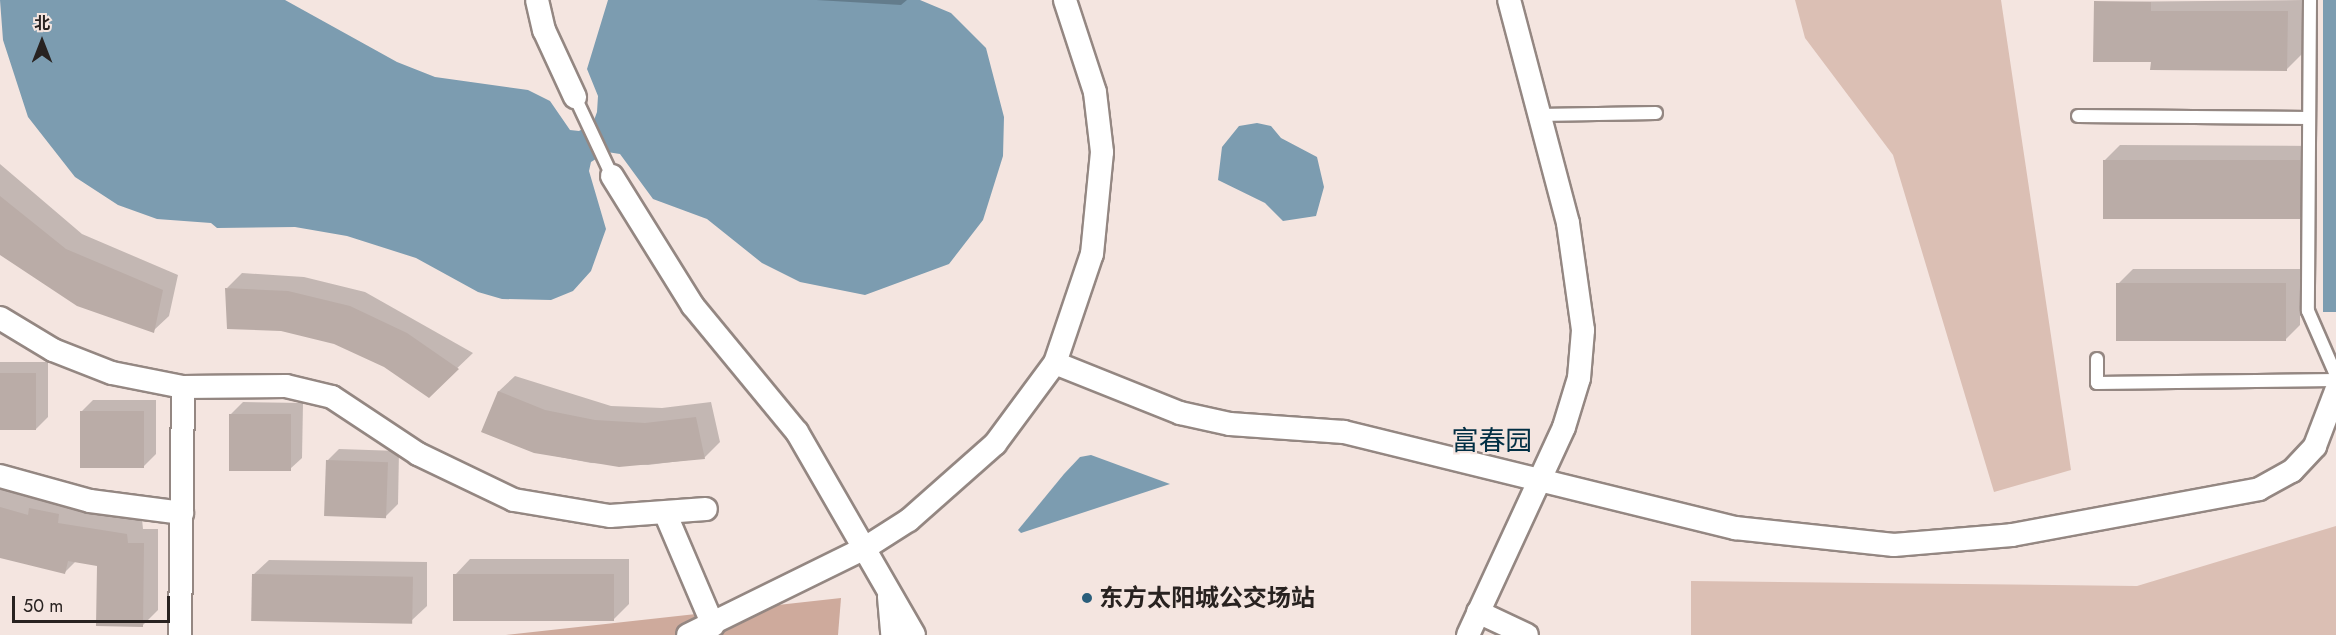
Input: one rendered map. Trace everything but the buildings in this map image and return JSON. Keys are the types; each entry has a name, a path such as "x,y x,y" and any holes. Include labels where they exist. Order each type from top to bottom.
{"street":[{"path":"537,0 544,30 575,97"},
{"path":"688,635 865,548 956,483 995,444 1055,363 1092,254 1101,163 1095,92 1065,0"},
{"path":"1468,635 1541,479 1579,378 1583,330 1568,223 1509,0"},
{"path":"612,176 693,306 797,432 888,586 914,635"},
{"path":"0,318 53,350 102,369 183,387 286,386 332,397 418,454 514,500 575,513 666,516 706,509"},
{"path":"1055,363 1180,413 1230,424 1344,432 1735,528 1802,538 1894,545 2012,535 2259,489 2292,471 2315,446 2336,391"},
{"path":"180,635 183,387"},
{"path":"0,476 90,501 182,513"},
{"path":"666,516 712,625"},
{"path":"888,586 892,635"},
{"path":"1478,612 1527,635"}],"lane":[{"path":"2310,0 2308,311 2336,375"},
{"path":"575,97 612,176"},
{"path":"1539,115 1656,113"},
{"path":"2078,116 2309,118"},
{"path":"2097,359 2097,382 2336,380"}],"shaded area":[{"path":"1795,0 2001,0 2071,470 1994,492 1893,155 1805,38"},
{"path":"2336,526 2336,635 1691,635 1691,581 2137,586"},
{"path":"841,598 838,635 506,635"}],"water":[{"path":"0,0 285,0 397,62 435,77 528,90 550,101 570,130 579,131 593,123 597,112 598,96 587,69 608,0 920,0 951,13 986,48 1004,117 1003,156 983,220 949,264 865,295 800,282 762,263 707,219 653,199 620,154 607,152 591,162 589,171 606,229 591,271 573,291 551,300 502,299 478,292 416,258 347,236 295,227 217,228 211,223 157,219 118,205 75,177 28,117 3,40"},
{"path":"2323,0 2336,0 2336,312 2323,312"},
{"path":"1257,123 1271,126 1281,138 1317,157 1324,187 1316,216 1283,221 1265,203 1218,180 1222,147 1239,126"},
{"path":"1091,455 1170,484 1021,533 1018,530 1064,474 1080,457"}],"place":[{"name":"东方太阳城公交场站","path":"1087,598"}],"district":[{"name":"富春园","path":"1492,441"}]}
